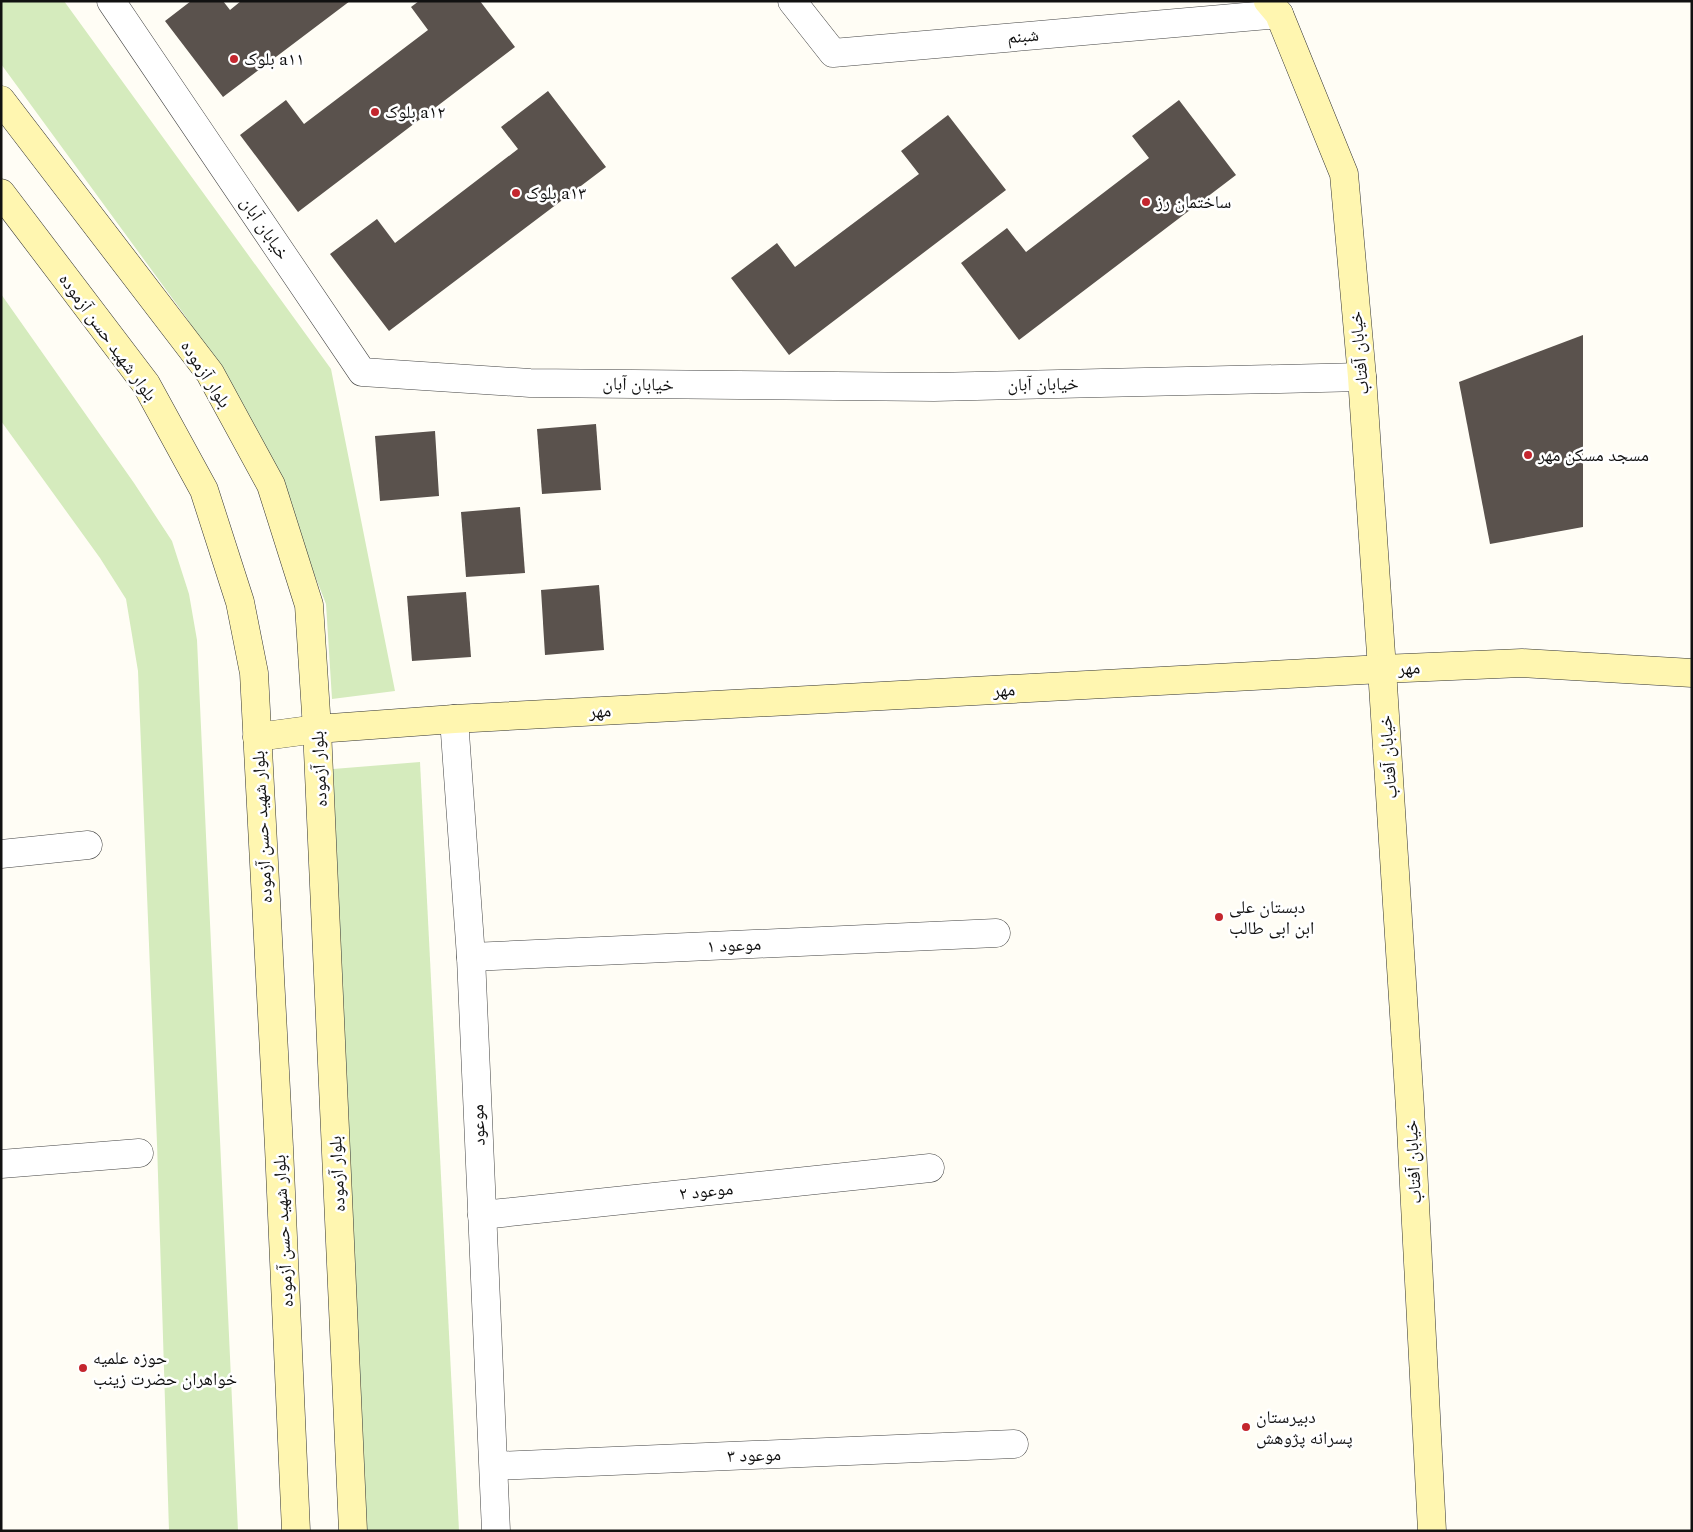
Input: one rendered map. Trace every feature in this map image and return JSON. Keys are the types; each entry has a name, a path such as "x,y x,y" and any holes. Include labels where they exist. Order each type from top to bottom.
{"street":[{"name":"خیابان آبان","path":"111,1 362,372 530,383 934,387 1362,377"},
{"name":"شبنم","path":"792,1 833,53 1274,8"},
{"name":"خیابان آفتاب","path":"1274,8 1344,174 1362,377 1382,670 1410,1108 1432,1531"},
{"name":"بلوار آزموده","path":"1,100 210,373 271,485 309,605 317,729 353,1531"},
{"name":"بلوار شهید حسن آزموده","path":"1,193 146,384 204,490 240,602 254,673 279,1147 296,1531"},
{"name":"مهر","path":"257,736 317,729 454,719 1522,663 1692,673"},
{"name":"موعود","path":"454,719 471,957 496,1531"},
{"path":"1,854 88,845"},
{"name":"موعود ۱","path":"471,957 996,933"},
{"path":"1,1164 139,1153"},
{"name":"موعود ۲","path":"482,1215 930,1168"},
{"name":"موعود ۳","path":"494,1466 1014,1444"}],"green space":[{"path":"1,1 64,1 331,369 395,691 332,699 326,604 260,435 186,317 1,64"},
{"path":"1,294 134,483 172,541 189,594 197,640 238,1531 169,1531 157,1143 138,671 126,599 100,558 1,421"},
{"path":"420,762 459,1531 363,1531 333,769"}],"building":[{"name":"بلوک a۱۱","path":"191,1 223,1 230,10 241,1 350,1 223,97 165,21"},
{"name":"بلوک a۱۲","path":"419,1 480,1 515,47 298,212 240,135 286,100 304,124 428,30 411,7"},
{"name":"بلوک a۱۳","path":"548,91 606,167 389,331 330,254 377,219 395,243 518,149 501,127"},
{"name":"ساختمان رز","path":"1179,100 1236,175 1019,340 961,263 1007,228 1026,252 1149,158 1132,136"},
{"path":"948,115 1006,190 789,355 731,278 777,243 795,267 919,174 901,151"},
{"name":"مسجد مسکن مهر","path":"1583,335 1583,527 1490,544 1459,382"},
{"path":"596,424 601,490 542,494 537,429"},
{"path":"435,431 439,496 380,501 375,436"},
{"path":"520,507 525,573 466,577 461,512"},
{"path":"599,585 604,650 545,655 541,590"},
{"path":"466,592 471,657 412,661 407,596"}],"place":[{"name":"بلوک a۱۱","path":"234,59"},
{"name":"بلوک a۱۲","path":"375,112"},
{"name":"بلوک a۱۳","path":"516,193"},
{"name":"ساختمان رز","path":"1146,202"},
{"name":"مسجد مسکن مهر","path":"1528,455"},
{"name":"دبستان علی ابن ابی طالب","path":"1219,917"},
{"name":"حوزه علمیه خواهران حضرت زینب","path":"83,1368"},
{"name":"دبیرستان پسرانه پژوهش","path":"1246,1427"}]}
